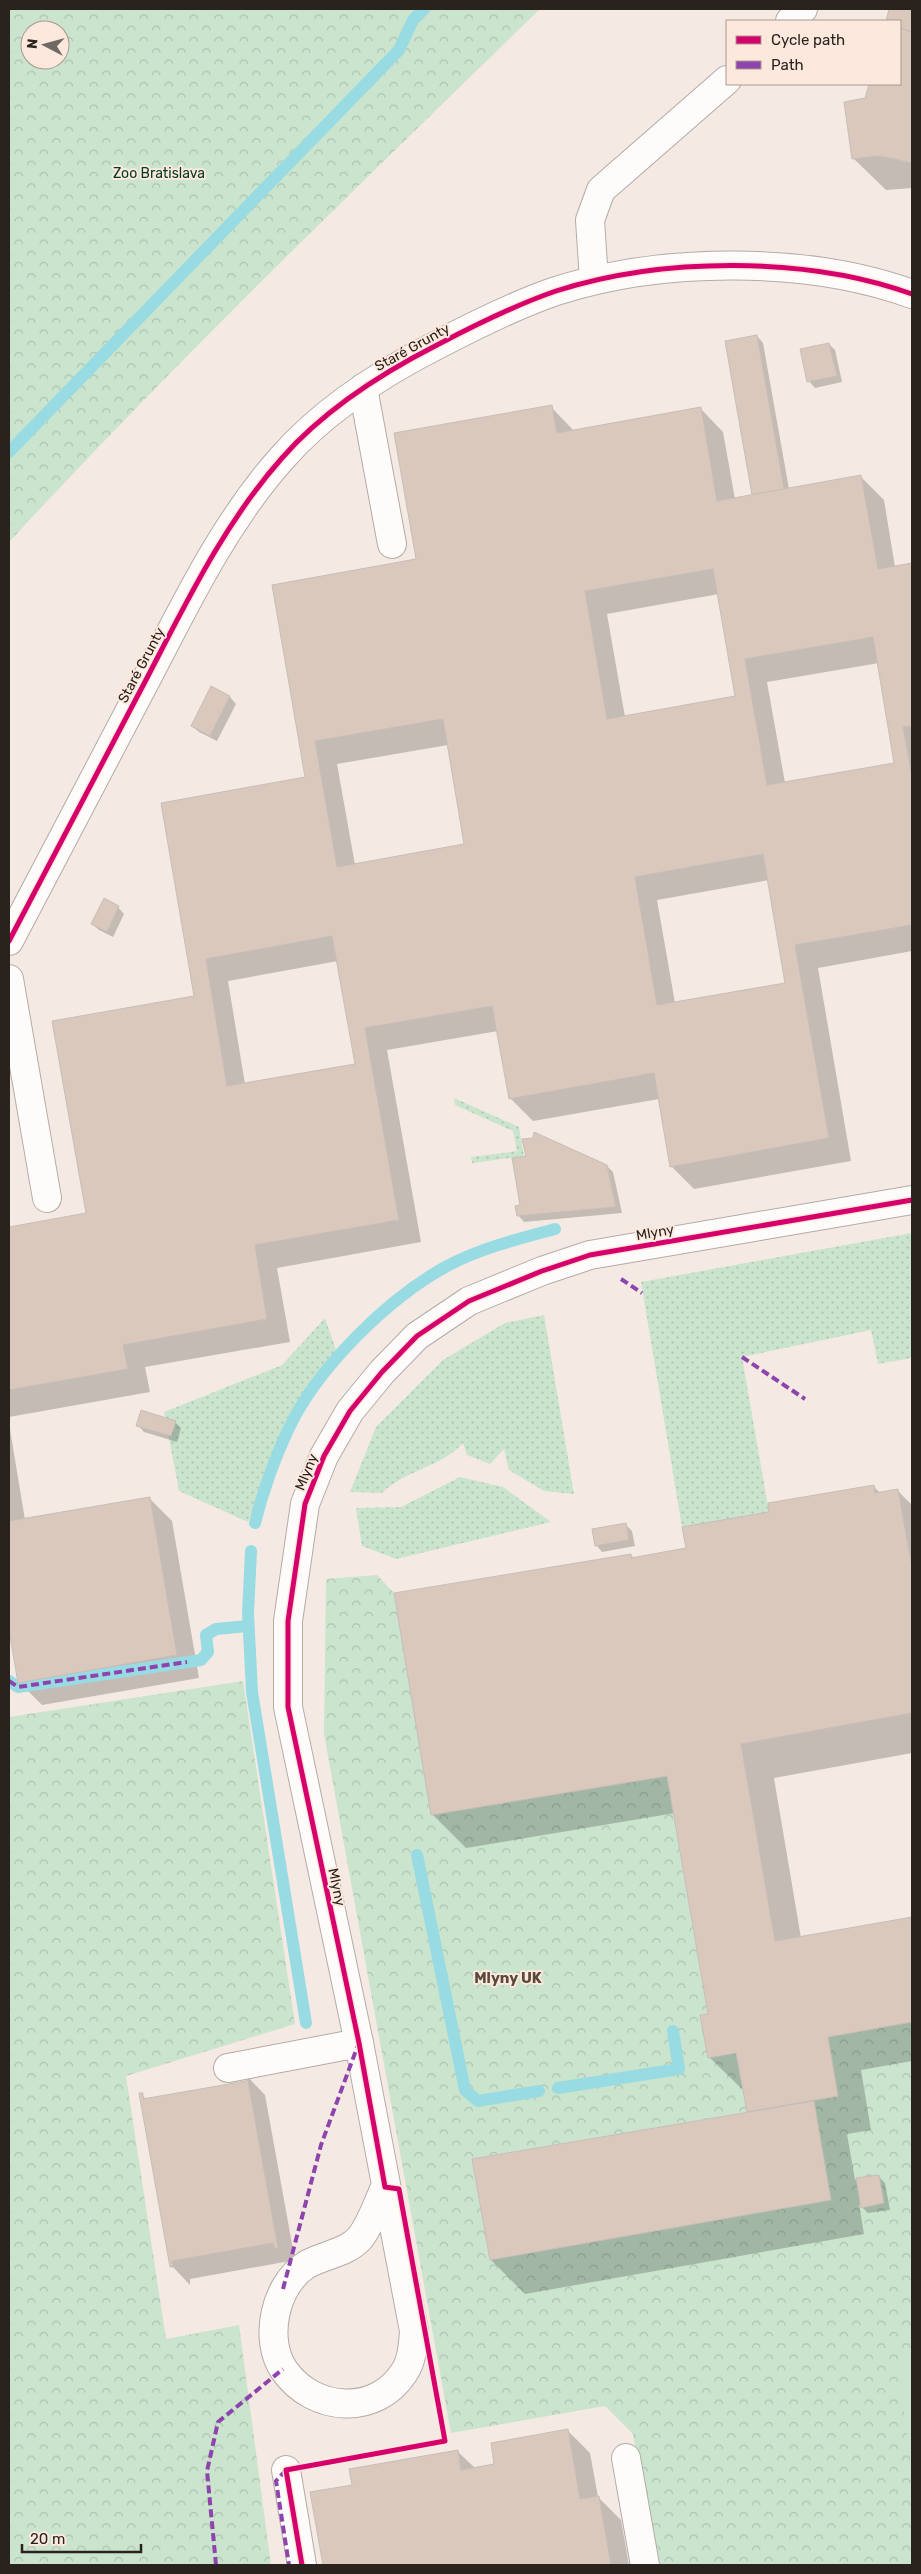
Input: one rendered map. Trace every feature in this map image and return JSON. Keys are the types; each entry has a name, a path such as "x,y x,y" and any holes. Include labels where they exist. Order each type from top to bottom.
{"street":[{"path":"791,20 803,9"},
{"path":"594,280 590,220 601,190 726,81"},
{"name":"Staré Grunty","path":"9,941 163,647 235,519 282,458 318,424 363,388 407,361 475,326 554,292 594,280 642,271 682,267 764,267 866,281 912,294"},
{"path":"363,388 392,544"},
{"path":"9,979 47,1198"},
{"name":"Mlyny","path":"385,2187 360,2237 344,2250 323,2256 304,2267 283,2289 274,2317 274,2341 283,2369 298,2386 323,2400 351,2405 375,2400 395,2386 406,2370 412,2352 414,2331 359,2043 288,1707 288,1621 305,1504 324,1456 350,1411 382,1372 416,1336 469,1301 542,1271 590,1255 912,1200"},
{"path":"228,2068 359,2043"},
{"path":"626,2458 645,2565"},
{"path":"286,2470 302,2565"}],"green space":[{"name":"Zoo Bratislava","path":"9,9 540,9 204,339 73,473 9,542"},
{"path":"454,1098 519,1127 524,1156 472,1163 471,1157 517,1151 513,1131 455,1105"},
{"path":"912,1233 912,1358 878,1364 871,1330 742,1357 769,1512 682,1527 641,1282"},
{"path":"544,1315 574,1494 544,1491 509,1470 504,1449 490,1464 467,1455 463,1443 445,1458 401,1479 382,1493 350,1492 376,1427 443,1360 505,1323"},
{"path":"325,1318 336,1350 285,1422 248,1522 179,1491 164,1412 282,1365"},
{"path":"460,1477 503,1487 551,1522 396,1559 362,1546 356,1508 401,1507"},
{"path":"377,1575 394,1593 431,1815 667,1776 708,2014 701,2015 708,2057 736,2053 747,2112 472,2159 490,2260 831,2200 814,2101 838,2096 828,2037 912,2022 912,2565 656,2565 633,2434 605,2406 451,2433 324,1734 326,1579"},
{"path":"243,1681 295,2024 126,2076 166,2339 239,2325 271,2565 9,2565 9,1717"},
{"path":"912,2359 912,2471 897,2361"}],"building":[{"path":"889,9 912,9 912,32 901,28 901,20 886,20"},
{"path":"901,28 912,32 912,163 880,156 852,159 844,102 865,98 869,85 901,85"},
{"path":"757,335 784,489 752,495 725,341"},
{"path":"829,343 837,376 807,382 800,349"},
{"path":"552,405 557,433 701,407 717,501 861,475 878,569 912,563 912,726 903,727 912,777 912,925 795,945 829,1138 670,1167 654,1073 509,1099 492,1006 365,1028 399,1220 255,1245 267,1319 123,1345 128,1369 9,1390 9,1227 86,1213 52,1021 194,996 161,803 305,777 272,585 416,559 394,433","holes":["713,569 735,696 607,719 585,591","873,637 894,763 767,785 745,659","443,719 464,844 337,867 315,741","763,854 785,983 657,1005 635,877","332,936 355,1064 227,1086 206,959"]},
{"path":"211,686 230,696 210,736 191,726"},
{"path":"104,898 119,906 107,932 91,924"},
{"path":"534,1132 607,1165 616,1207 517,1216 515,1206 520,1205 512,1158 526,1156 522,1139 533,1138"},
{"path":"141,1410 176,1421 171,1436 136,1426"},
{"path":"874,1485 875,1493 898,1489 912,1567 912,1713 741,1744 775,1941 912,1917 912,2022 828,2037 838,2096 747,2112 736,2053 708,2058 700,2015 708,2014 667,1776 431,1815 394,1593 631,1554 631,1558 686,1548 682,1527 769,1512 768,1503"},
{"path":"150,1497 177,1655 18,1683 9,1630 9,1521"},
{"path":"626,1523 629,1540 595,1546 592,1529"},
{"path":"244,2075 247,2075 278,2248 275,2249 273,2243 172,2261 173,2267 170,2267 139,2093 143,2093 143,2099 246,2081"},
{"path":"814,2101 831,2200 490,2260 472,2159"},
{"path":"879,2175 884,2203 861,2208 856,2178"},
{"path":"568,2429 580,2499 599,2496 611,2565 323,2565 310,2492 352,2485 349,2469 458,2450 461,2470 494,2464 491,2443"}],"waterway":[{"path":"9,452 399,50 413,20 424,9"},
{"path":"255,1523 274,1464 288,1430 317,1383 356,1337 401,1297 447,1266 486,1249 555,1229"},
{"path":"251,1551 248,1613 252,1692 306,2023"},
{"path":"9,1681 18,1687 201,1660 208,1652 206,1635 216,1629 248,1626"},
{"path":"417,1855 465,2090 478,2101 539,2091"},
{"path":"558,2088 679,2069 673,2031"}],"marked path":[{"path":"621,1279 642,1293"},
{"path":"742,1357 805,1399"},
{"path":"9,1681 18,1687 187,1662"},
{"path":"283,2289 321,2145 358,2045"},
{"path":"216,2565 207,2471 218,2422 283,2369"},
{"path":"286,2470 276,2481 289,2565"}],"cycle path":[{"path":"9,941 177,619 225,535 261,483 282,458 316,424 354,394 416,356 510,309 556,291 597,280 642,272 688,267 781,267 827,273 871,282 912,294"},
{"path":"302,2565 286,2470 445,2441 399,2189 385,2187 359,2043 288,1707 288,1621 305,1504 324,1456 350,1411 382,1372 417,1336 469,1301 542,1271 590,1255 912,1200"}],"district":[{"name":"Mlyny UK","path":"508,1978"}]}
